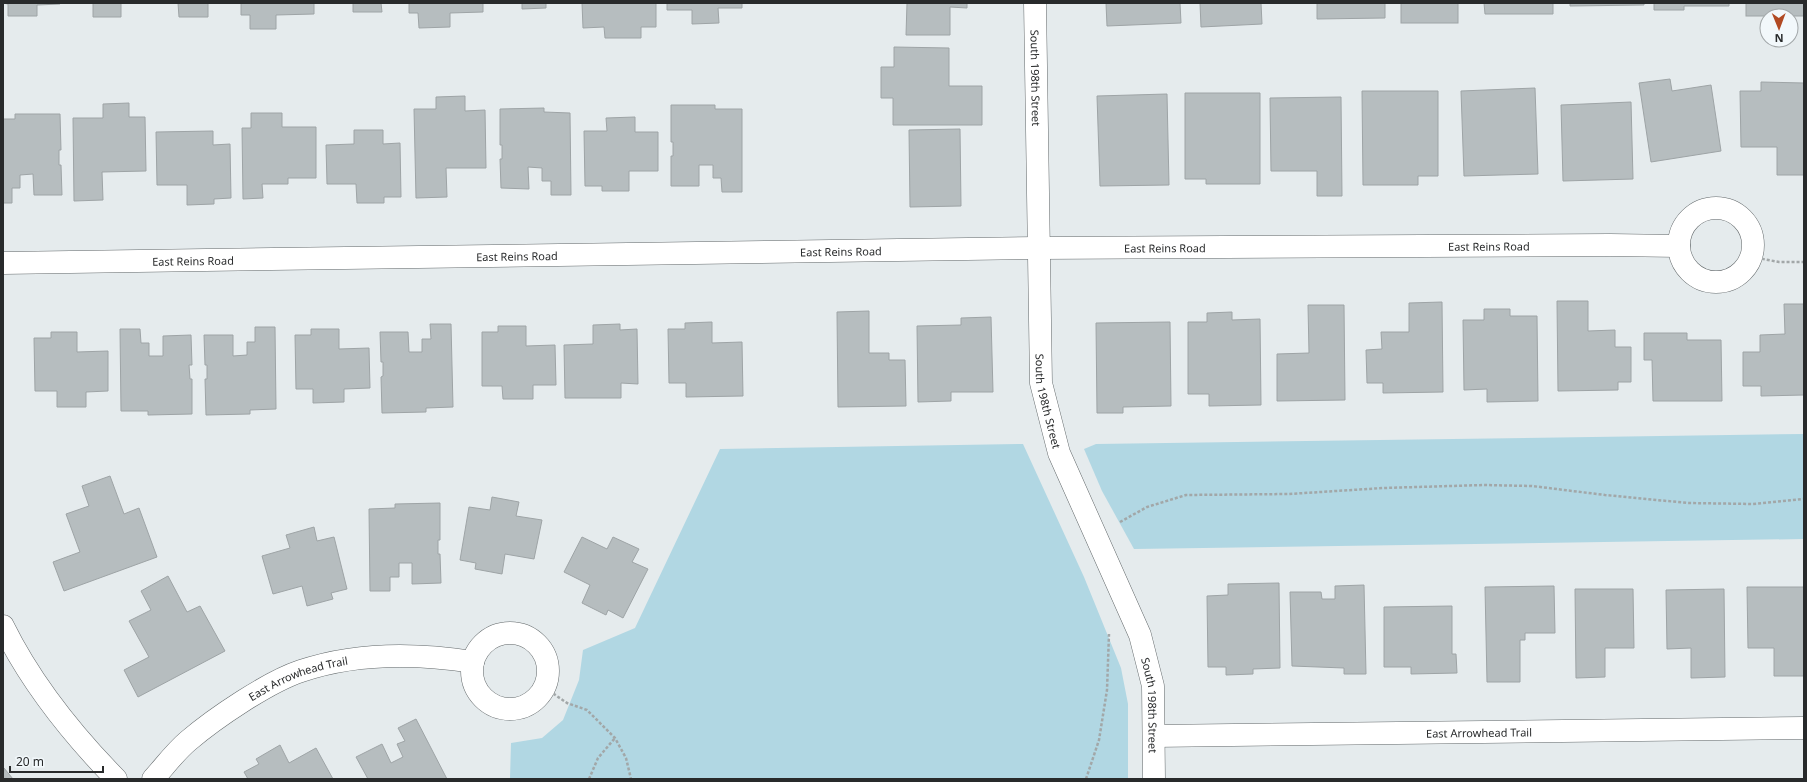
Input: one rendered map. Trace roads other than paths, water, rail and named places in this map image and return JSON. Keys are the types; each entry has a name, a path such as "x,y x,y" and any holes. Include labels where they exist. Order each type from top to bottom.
{"street":[{"name":"South 198th Street","path":"1035,3 1038,248 1042,383 1059,453 1140,634 1153,686 1154,779"},
{"path":"1716,208 1727,210 1738,215 1746,223 1752,234 1754,246 1752,257 1746,267 1738,275 1728,280 1716,282 1700,278 1687,268 1682,258 1679,246 1681,235 1686,224 1694,216 1704,210 1716,208"},
{"name":"East Reins Road","path":"3,263 1038,248 1602,245 1679,246"},
{"path":"3,626 33,678 64,720 116,779"},
{"path":"506,633 518,633 528,637 538,644 545,654 548,665 548,676 545,688 538,698 528,705 516,709 492,705 482,696 475,686 472,674 473,662 478,651 485,642 495,636 506,633"},
{"name":"East Arrowhead Trail","path":"153,779 187,742 224,714 266,688 301,671 350,660 392,655 440,657 473,662"},
{"name":"East Arrowhead Trail","path":"1154,736 1804,728"}]}
